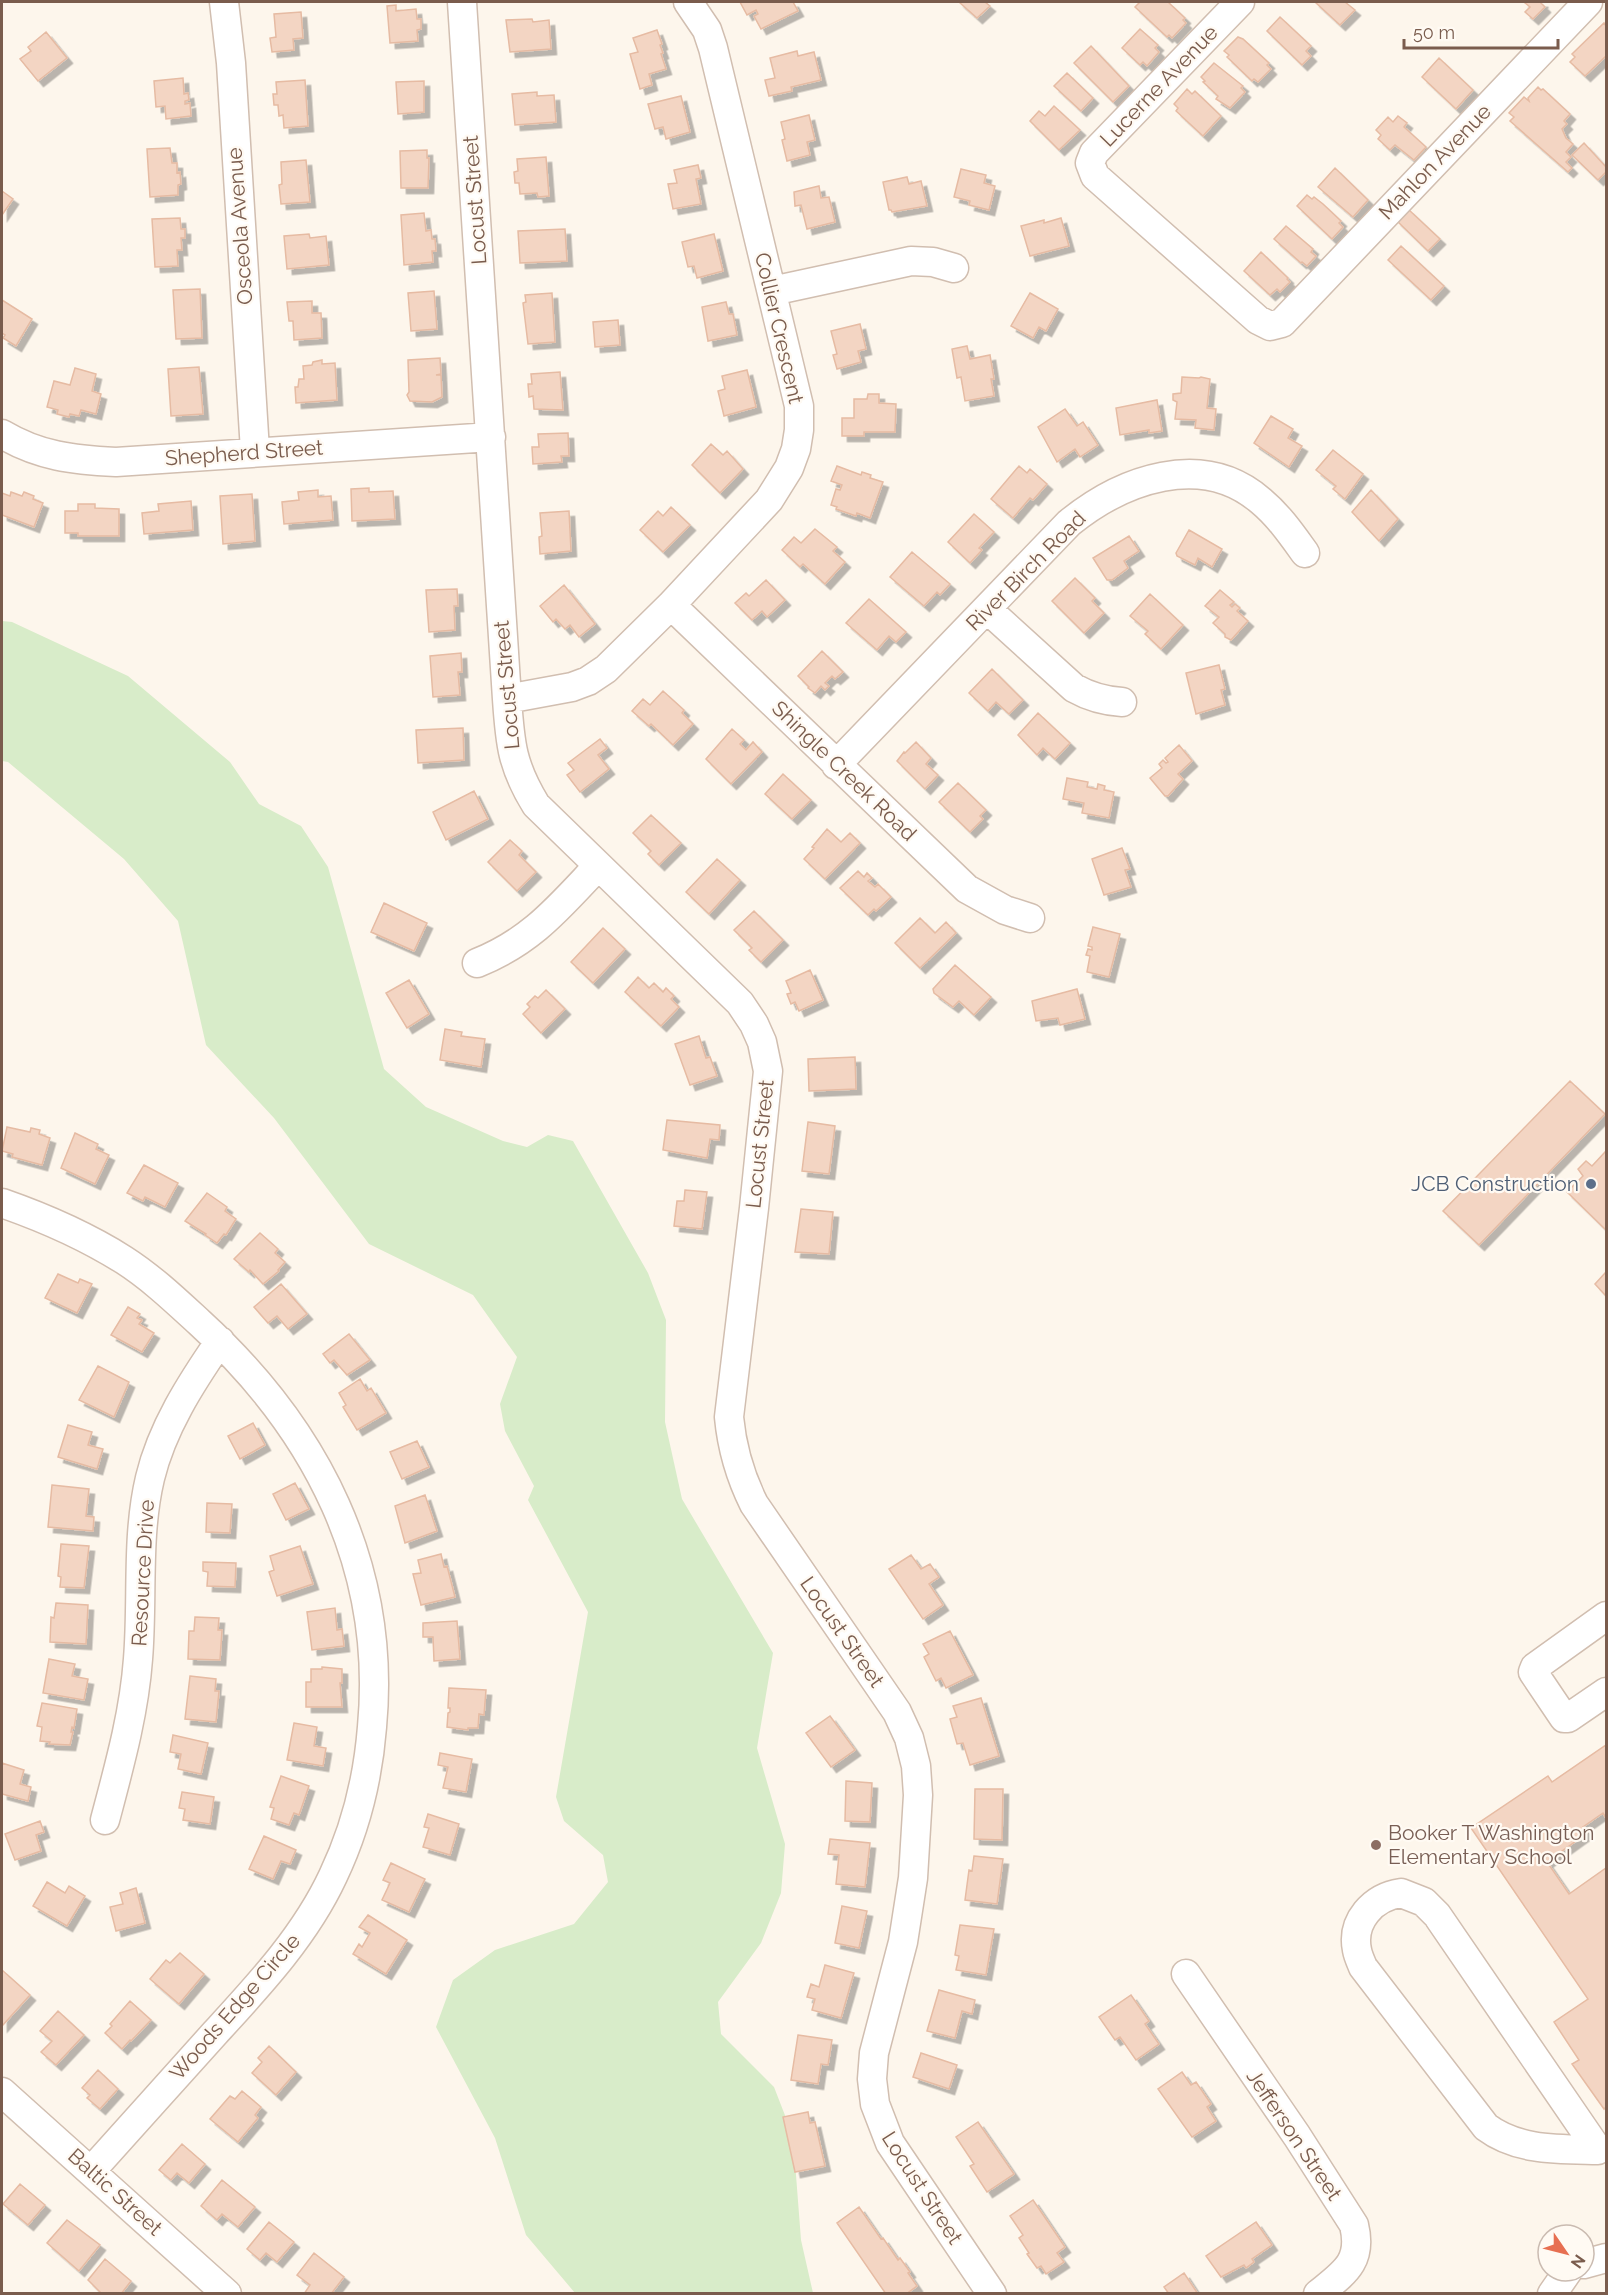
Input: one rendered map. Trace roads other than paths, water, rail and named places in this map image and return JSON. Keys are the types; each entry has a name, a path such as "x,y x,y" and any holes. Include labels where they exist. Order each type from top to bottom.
{"street":[{"name":"Osceola Avenue","path":"224,2 231,63 255,451"},
{"name":"Locust Street","path":"462,2 509,740 513,760 536,805 740,1003 754,1024 762,1042 768,1071 729,1417 732,1446 741,1479 754,1504 897,1712 909,1738 916,1766 918,1795 913,1878 903,1942 874,2053 872,2079 875,2104 890,2143 992,2294"},
{"name":"Collier Crescent","path":"507,699 572,687 588,681 606,669 671,605 769,500 789,468 796,449 799,406 772,291 713,48 707,30 688,2"},
{"name":"Lucerne Avenue","path":"1240,2 1094,153 1090,163 1095,176 1258,320 1270,326 1282,323"},
{"name":"Mahlon Avenue","path":"1282,323 1588,2"},
{"path":"772,291 911,261 933,262 954,268"},
{"name":"Shepherd Street","path":"2,434 42,453 71,460 116,462 491,437"},
{"name":"River Birch Road","path":"836,765 1070,523 1088,508 1114,492 1137,483 1170,475 1199,475 1223,480 1245,490 1261,501 1285,525 1305,554"},
{"name":"Shingle Creek Road","path":"671,605 967,889 1005,910 1030,918"},
{"path":"987,609 1074,688 1088,696 1122,702"},
{"path":"477,963 500,954 540,927 598,866"},
{"name":"Woods Edge Circle","path":"2,1203 76,1233 125,1261 163,1289 220,1341 255,1379 293,1427 318,1468 339,1511 358,1563 369,1607 374,1652 375,1697 370,1752 363,1789 350,1833 333,1877 306,1924 273,1969 91,2171"},
{"name":"Resource Drive","path":"105,1820 128,1730 138,1660 142,1544 150,1480 157,1453 174,1415 195,1377 220,1341"},
{"path":"1606,1616 1535,1667 1533,1672 1564,1718 1568,1718 1606,1692"},
{"path":"1401,1893 1424,1902 1437,1915 1462,1955 1602,2156 1509,2141 1486,2127 1364,1967 1357,1950 1356,1938 1359,1923 1368,1908 1377,1901 1401,1893"},
{"name":"Jefferson Street","path":"1185,1974 1297,2136 1354,2225 1357,2239 1355,2256 1346,2271 1318,2294"},
{"name":"Baltic Street","path":"2,2092 227,2294"}],"place":[{"name":"JCB Construction","path":"1591,1184"},
{"name":"Booker T Washington Elementary School","path":"1376,1845"}]}
